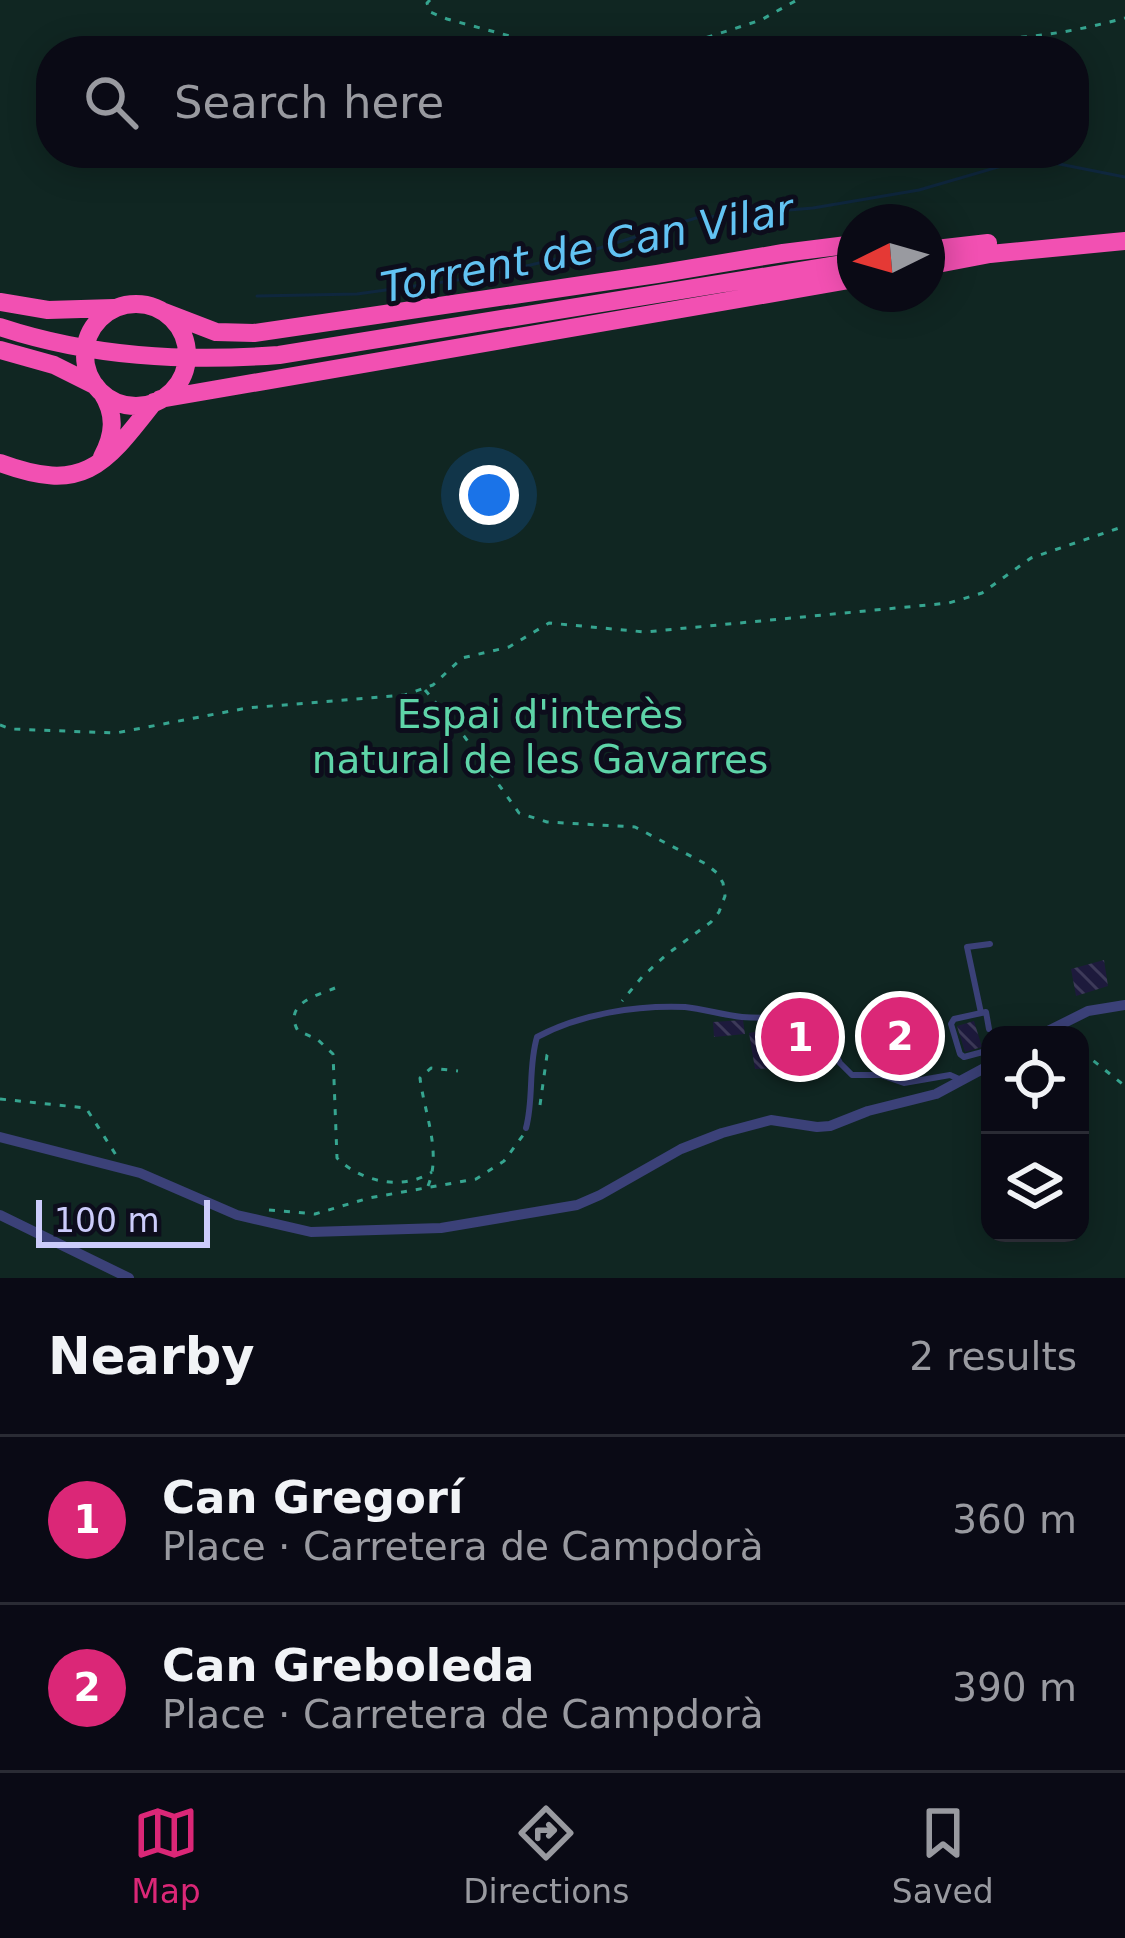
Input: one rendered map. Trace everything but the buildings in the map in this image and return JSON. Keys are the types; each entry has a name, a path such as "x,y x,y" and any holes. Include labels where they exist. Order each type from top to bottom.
{"highway":[{"path":"945,248 1055,238 1125,240"},
{"path":"945,263 1125,240"},
{"path":"945,241 981,244"},
{"path":"0,302 48,310 138,304 217,332 263,332 837,246"},
{"path":"0,327 104,352 165,358 279,355 837,265"},
{"path":"0,350 55,365 122,404 138,405 837,282"},
{"path":"100,461 113,425 110,407 86,362 88,337 118,307"},
{"path":"0,463 52,477 74,476 121,442 179,382 187,357 181,332 164,312"}],"street":[{"path":"1058,1026 1088,1011 1125,1005"},
{"path":"0,1137 121,1168 238,1215 311,1232 441,1228 585,1203 681,1149 744,1126 771,1120 830,1126 936,1094 981,1070"},
{"path":"0,1215 129,1278"}],"lane":[{"path":"981,1013 967,947 990,944"},
{"path":"526,1128 532,1092 530,1059 537,1037 560,1024 613,1012 682,1007 734,1016 803,1018 818,1023 852,1075 881,1075 904,1083 950,1075 961,1081"},
{"path":"981,1052 960,1054 951,1024 954,1019 986,1012 988,1026"}],"path":[{"path":"430,0 430,12 447,20 508,36"},
{"path":"711,36 761,20 797,0"},
{"path":"1033,36 1125,18"},
{"path":"0,725 116,733 247,708 406,695 434,685 462,658 508,647 549,623 645,632 949,603 982,593 1030,558 1125,526"},
{"path":"424,688 519,813 547,822 635,827 706,864 723,883 725,896 719,912 654,966 613,1012"},
{"path":"335,988 301,1004 293,1023 301,1034 333,1054 337,1158 380,1181 412,1181 432,1172"},
{"path":"256,1209 315,1214 367,1198 489,1173 511,1153 542,1099 551,1049"},
{"path":"1089,1058 1125,1086"},
{"path":"427,1188 432,1172 430,1132 420,1078 430,1068 458,1071"},
{"path":"0,1099 86,1108 121,1168"}],"green space":[{"name":"Espai d'interès natural de les Gavarres","path":"0,0 1125,0 1125,1278 0,1278"}],"waterway":[{"name":"Torrent de Can Vilar","path":"257,296 357,294 479,277 590,251 696,218 813,208 919,190 995,168"},
{"name":"Torrent de Can Vilar","path":"1080,168 1125,177"}],"place":[{"name":"Can Greboleda","path":"900,1036"},
{"name":"Can Gregorí","path":"800,1037"}]}
